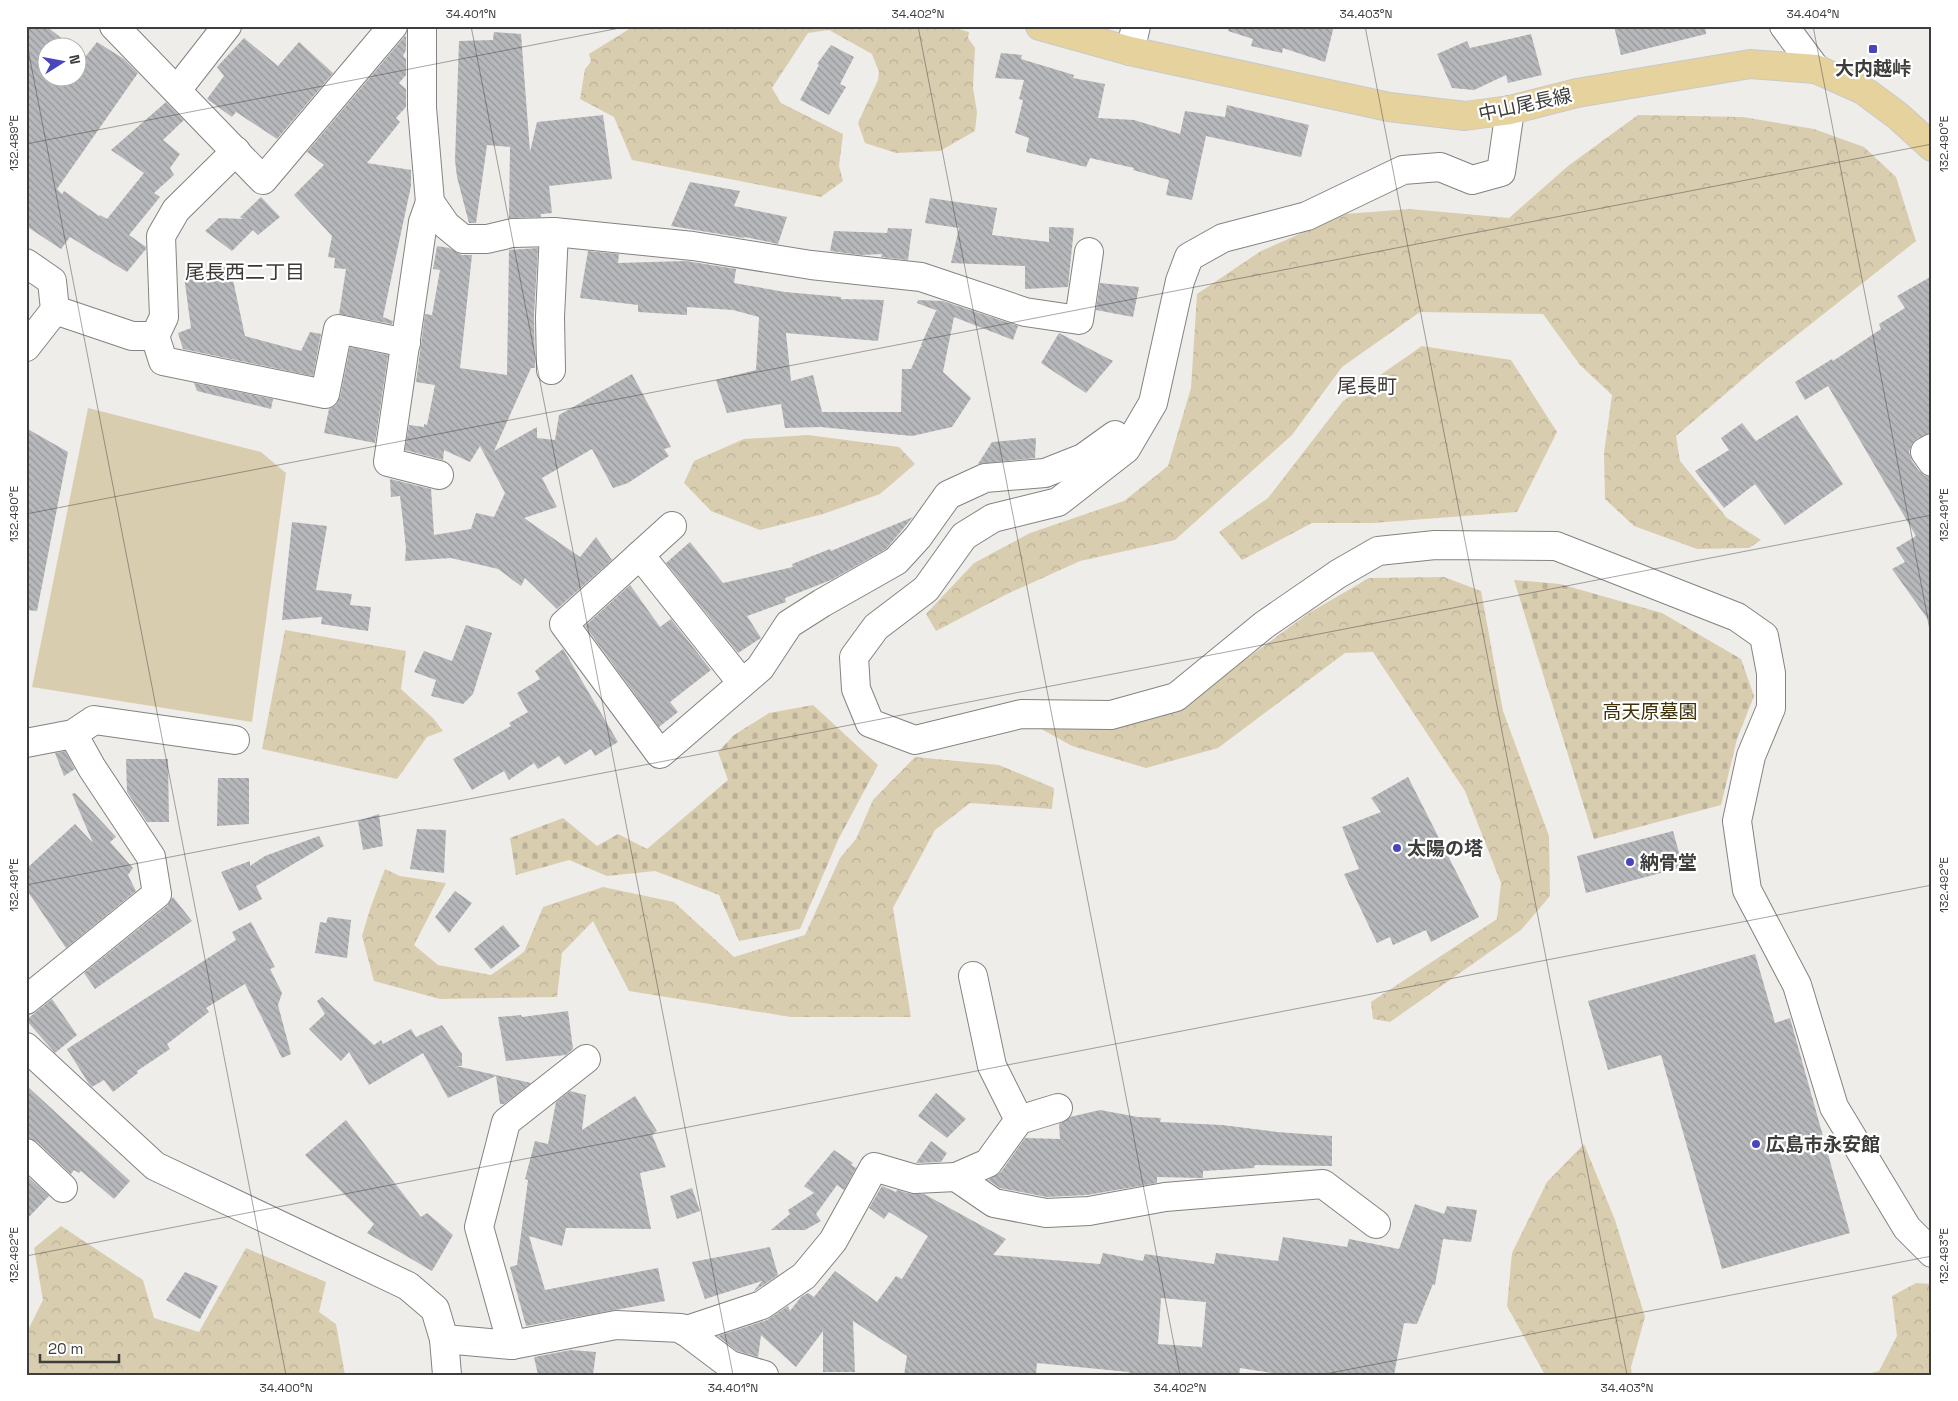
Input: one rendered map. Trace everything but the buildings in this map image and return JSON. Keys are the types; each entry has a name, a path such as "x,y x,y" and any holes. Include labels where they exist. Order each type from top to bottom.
{"main road":[{"name":"中山尾長線","path":"1040,26 1133,38 1389,107 1465,116 1510,110 1577,93 1750,64 1816,69 1863,90 1898,116 1932,146"}],"street":[{"path":"114,26 262,180 393,26"},
{"path":"177,90 227,26"},
{"path":"422,26 422,108 430,202 423,222 388,462 439,474"},
{"path":"1784,26 1816,69"},
{"path":"1510,110 1501,172 1472,180 1440,167 1403,170 1307,216 1223,238 1189,258 1180,281 1153,403 1126,449 1058,502 993,518 964,536 926,589 876,627 854,657 856,689 870,723 915,740 1022,714 1112,715 1176,697 1264,625 1338,574 1378,551 1435,545 1556,546 1737,617 1764,636 1770,673 1771,708 1751,756 1737,821 1747,890 1797,985 1834,1106 1908,1228 1932,1253"},
{"path":"236,151 176,210 161,236 164,317 155,336 163,361 325,394 338,329 406,343"},
{"path":"430,202 446,225 463,239 487,239 512,233 554,232 693,246 811,265 921,277 1025,312 1079,320 1089,252"},
{"path":"551,370 550,316 554,232"},
{"path":"26,263 52,281 55,310 26,347"},
{"path":"55,310 132,336 155,336"},
{"path":"672,526 564,624 660,754 760,668 789,624 896,561 918,537 948,495 985,478 1045,473 1083,458 1129,425 1141,423"},
{"path":"1932,448 1925,452 1932,462"},
{"path":"640,555 742,683"},
{"path":"26,743 73,734 94,720 235,740"},
{"path":"26,1000 157,894 150,858 92,768 73,734"},
{"path":"973,976 992,1066 1019,1120"},
{"path":"26,1047 155,1166 408,1286 435,1309 444,1339 447,1375"},
{"path":"512,1345 480,1227 506,1122 586,1059"},
{"path":"684,1331 762,1305 804,1276 833,1241 874,1167 916,1179 956,1177 988,1163 1019,1120 1058,1108"},
{"path":"26,1153 63,1188"},
{"path":"956,1177 994,1204 1046,1214 1089,1211 1165,1197 1323,1184 1376,1224"},
{"path":"444,1339 512,1345 616,1325 681,1328 730,1365 764,1375"}],"green space":[{"path":"634,26 948,26 969,32 968,38 975,48 973,88 977,112 975,131 940,151 896,153 865,143 858,123 878,80 879,72 872,54 829,30 808,33 772,88 781,103 843,134 839,166 843,181 821,197 632,160 614,117 580,99 585,69 591,62 589,54"},
{"path":"1638,115 1743,117 1814,129 1864,147 1896,177 1916,241 1764,361 1676,436 1680,461 1727,518 1761,540 1749,548 1697,549 1634,526 1605,499 1604,453 1612,395 1580,365 1543,314 1420,312 1342,367 1292,435 1175,540 1080,561 1005,595 936,631 926,614 974,563 1030,533 1124,501 1168,466 1191,388 1197,294 1261,251 1345,214 1410,209 1509,218 1568,166"},
{"path":"1422,346 1511,360 1557,432 1517,512 1372,523 1312,523 1242,560 1219,532 1268,498 1343,401"},
{"path":"88,408 261,452 286,473 252,722 32,687"},
{"path":"808,435 899,447 915,464 880,494 823,514 760,530 711,511 684,483 694,461 744,439"},
{"path":"1444,577 1481,591 1503,711 1549,836 1550,896 1521,930 1390,1022 1373,1019 1371,1002 1497,919 1501,883 1465,791 1373,652 1345,653 1218,748 1146,768 1072,746 1027,721 1183,705 1309,613 1369,578"},
{"name":"高天原墓園","path":"1514,580 1560,584 1662,613 1741,659 1754,696 1737,739 1721,805 1594,839"},
{"path":"285,630 406,651 401,689 433,718 443,731 427,737 397,779 262,749"},
{"path":"813,705 878,765 838,840 800,929 739,941 719,895 655,871 607,876 569,860 516,875 510,838 563,818 597,846 618,834 647,849 728,780 718,752 734,735 769,713"},
{"path":"915,757 999,765 1054,788 1052,809 970,803 935,830 893,908 911,1017 791,1017 629,991 593,921 562,953 557,997 440,999 374,981 362,936 385,869 400,876 446,883 414,945 438,965 491,975 524,952 543,907 603,887 674,902 734,957 805,935 840,858 856,839 873,800"},
{"path":"1584,1144 1615,1220 1645,1317 1631,1367 1632,1375 1545,1375 1507,1306 1512,1253 1547,1182"},
{"path":"61,1226 143,1280 154,1318 199,1332 246,1248 326,1282 319,1312 336,1324 345,1375 26,1375 26,1334 43,1300 34,1248"},
{"path":"1916,1283 1932,1284 1932,1375 1863,1375 1879,1371 1897,1336 1892,1296"}],"place":[{"name":"大内越峠","path":"1873,49"},
{"name":"太陽の塔","path":"1397,848"},
{"name":"納骨堂","path":"1630,862"},
{"name":"広島市永安館","path":"1756,1144"}],"district":[{"name":"尾長西二丁目","path":"245,272"},
{"name":"尾長町","path":"1367,386"}]}
